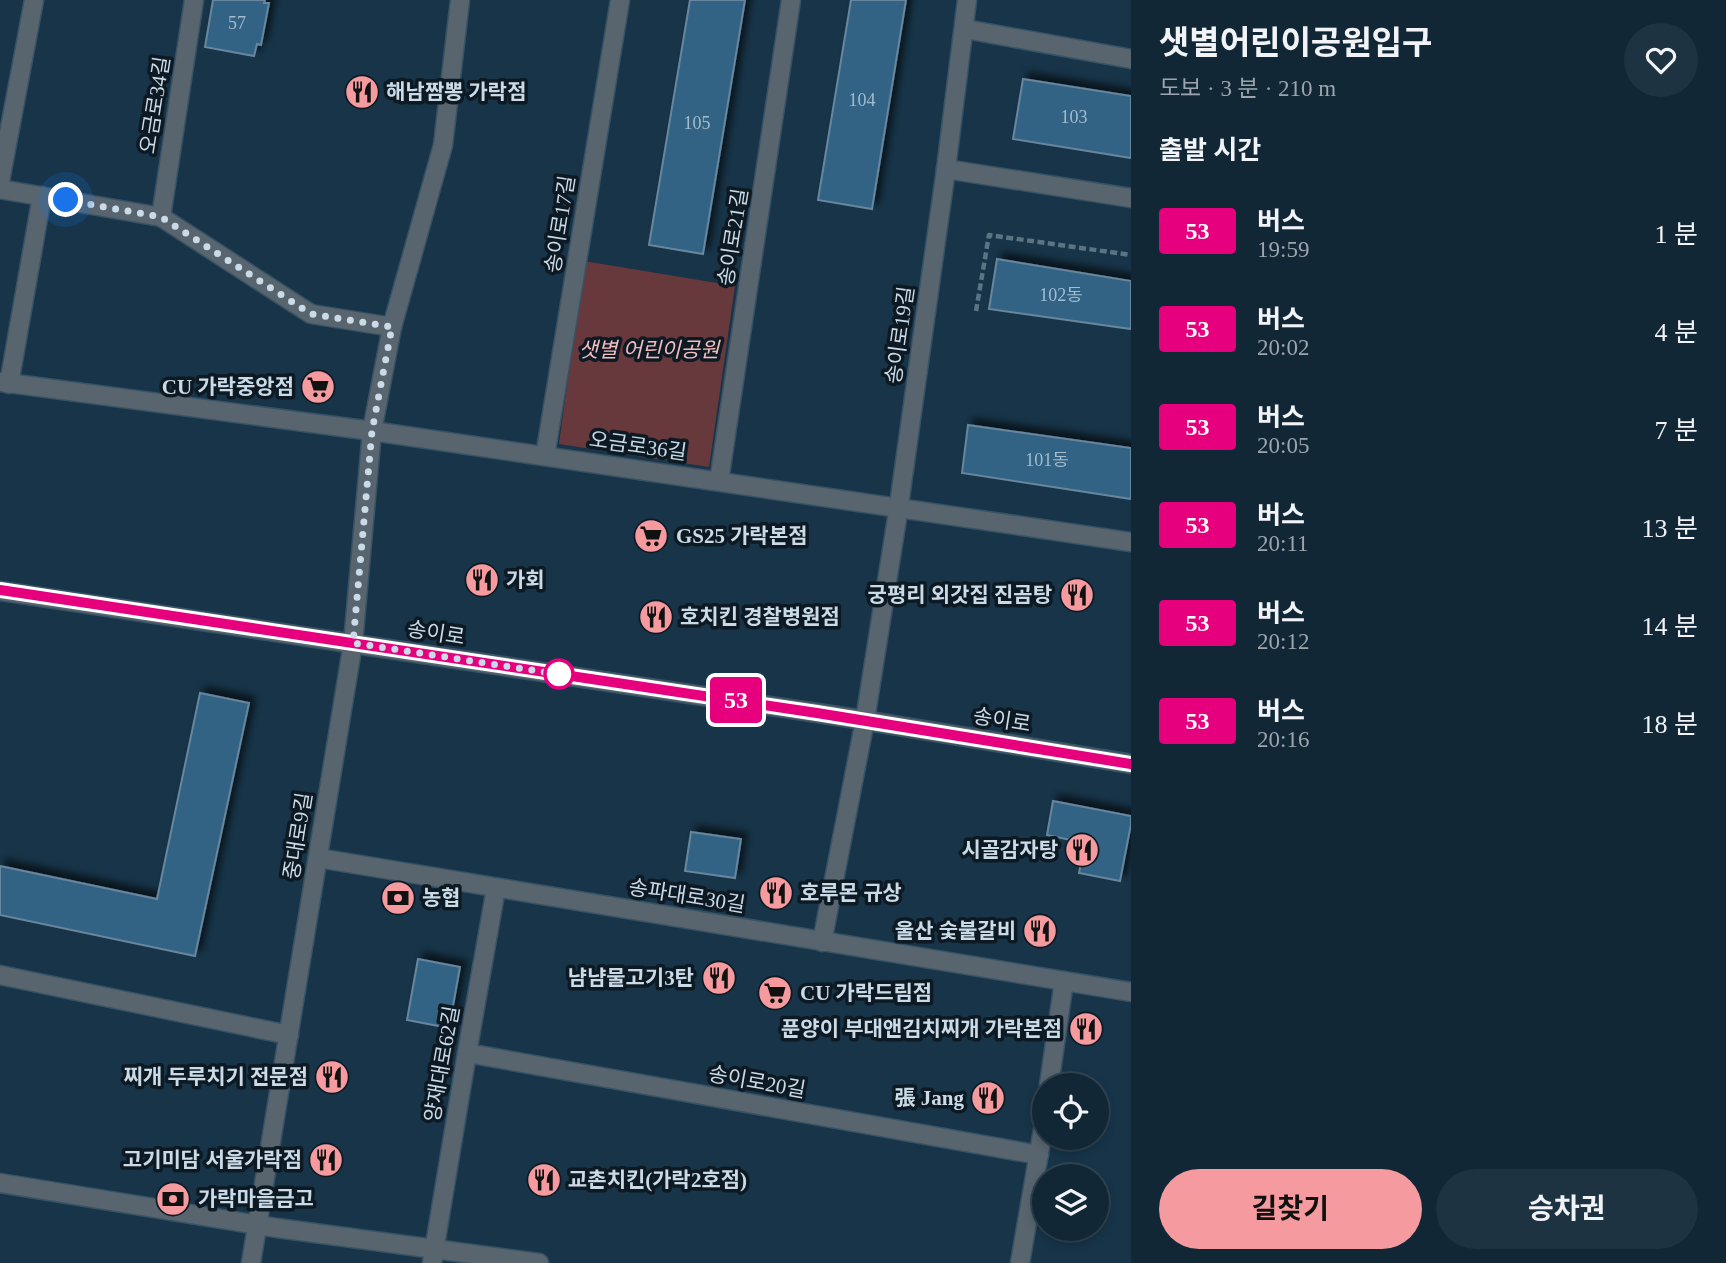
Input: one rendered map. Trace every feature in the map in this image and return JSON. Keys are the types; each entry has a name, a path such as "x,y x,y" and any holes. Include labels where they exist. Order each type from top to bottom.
{"street":[{"path":"0,181 34,0"},
{"name":"오금로34길","path":"161,217 194,0"},
{"path":"353,643 372,431 392,327 443,145 460,0"},
{"name":"송이로17길","path":"545,456 620,0"},
{"name":"송이로21길","path":"719,481 792,0"},
{"name":"송이로19길","path":"865,720 946,169 967,0"},
{"path":"965,29 1131,59"},
{"path":"946,169 1131,198"},
{"path":"0,189 161,217 311,314 392,327"},
{"name":"오금로36길","path":"42,196 5,383 372,431 898,507"},
{"path":"898,507 1131,542"},
{"name":"송이로","path":"0,590 865,720 1131,764"},
{"name":"중대로9길","path":"251,1263 353,643"},
{"path":"822,942 865,720"},
{"name":"송파대로30길","path":"318,858 1131,992"},
{"name":"양재대로62길","path":"433,1256 496,888"},
{"path":"0,975 289,1035"},
{"path":"1051,1073 1064,981"},
{"name":"송이로20길","path":"467,1053 1039,1155"},
{"path":"1020,1263 1040,1150"},
{"path":"0,1183 433,1256 539,1263"}],"path":[{"path":"976,311 989,235 1131,255"}],"green space":[{"name":"샛별 어린이공원","path":"584,261 735,286 709,467 559,444"}],"building":[{"path":"213,0 265,0 264,3 269,3 261,45 257,44 254,56 205,47"},
{"path":"690,0 745,0 703,254 649,245"},
{"path":"851,0 906,0 872,209 818,200"},
{"path":"1023,79 1131,96 1131,158 1013,139"},
{"path":"997,259 1131,281 1131,329 989,309"},
{"path":"968,425 1131,448 1131,499 962,473"},
{"path":"200,693 249,703 195,956 0,915 0,866 157,899"},
{"path":"1053,801 1131,816 1120,881 1079,873 1085,843 1047,835"},
{"path":"691,832 741,839 735,878 685,871"},
{"path":"418,959 460,967 449,1028 407,1020"}],"bus line":[{"name":"53","path":"0,590 817,713 1131,764"}],"place":[{"name":"해남짬뽕 가락점","path":"362,92"},
{"name":"CU 가락중앙점","path":"318,387"},
{"name":"GS25 가락본점","path":"651,536"},
{"name":"가회","path":"482,580"},
{"name":"궁평리 외갓집 진곰탕","path":"1077,595"},
{"name":"호치킨 경찰병원점","path":"656,617"},
{"name":"시골감자탕","path":"1082,850"},
{"name":"호루몬 규상","path":"776,893"},
{"name":"농협","path":"398,898"},
{"name":"울산 숯불갈비","path":"1040,931"},
{"name":"냠냠물고기3탄","path":"719,978"},
{"name":"CU 가락드림점","path":"775,993"},
{"name":"푼양이 부대앤김치찌개 가락본점","path":"1086,1029"},
{"name":"찌개 두루치기 전문점","path":"332,1077"},
{"name":"張 Jang","path":"988,1098"},
{"name":"고기미담 서울가락점","path":"326,1160"},
{"name":"교촌치킨(가락2호점)","path":"544,1180"},
{"name":"가락마을금고","path":"173,1199"}],"route":[{"path":"66,200 161,217 311,314 392,327 372,431 353,643 571,676 559,674"}]}
